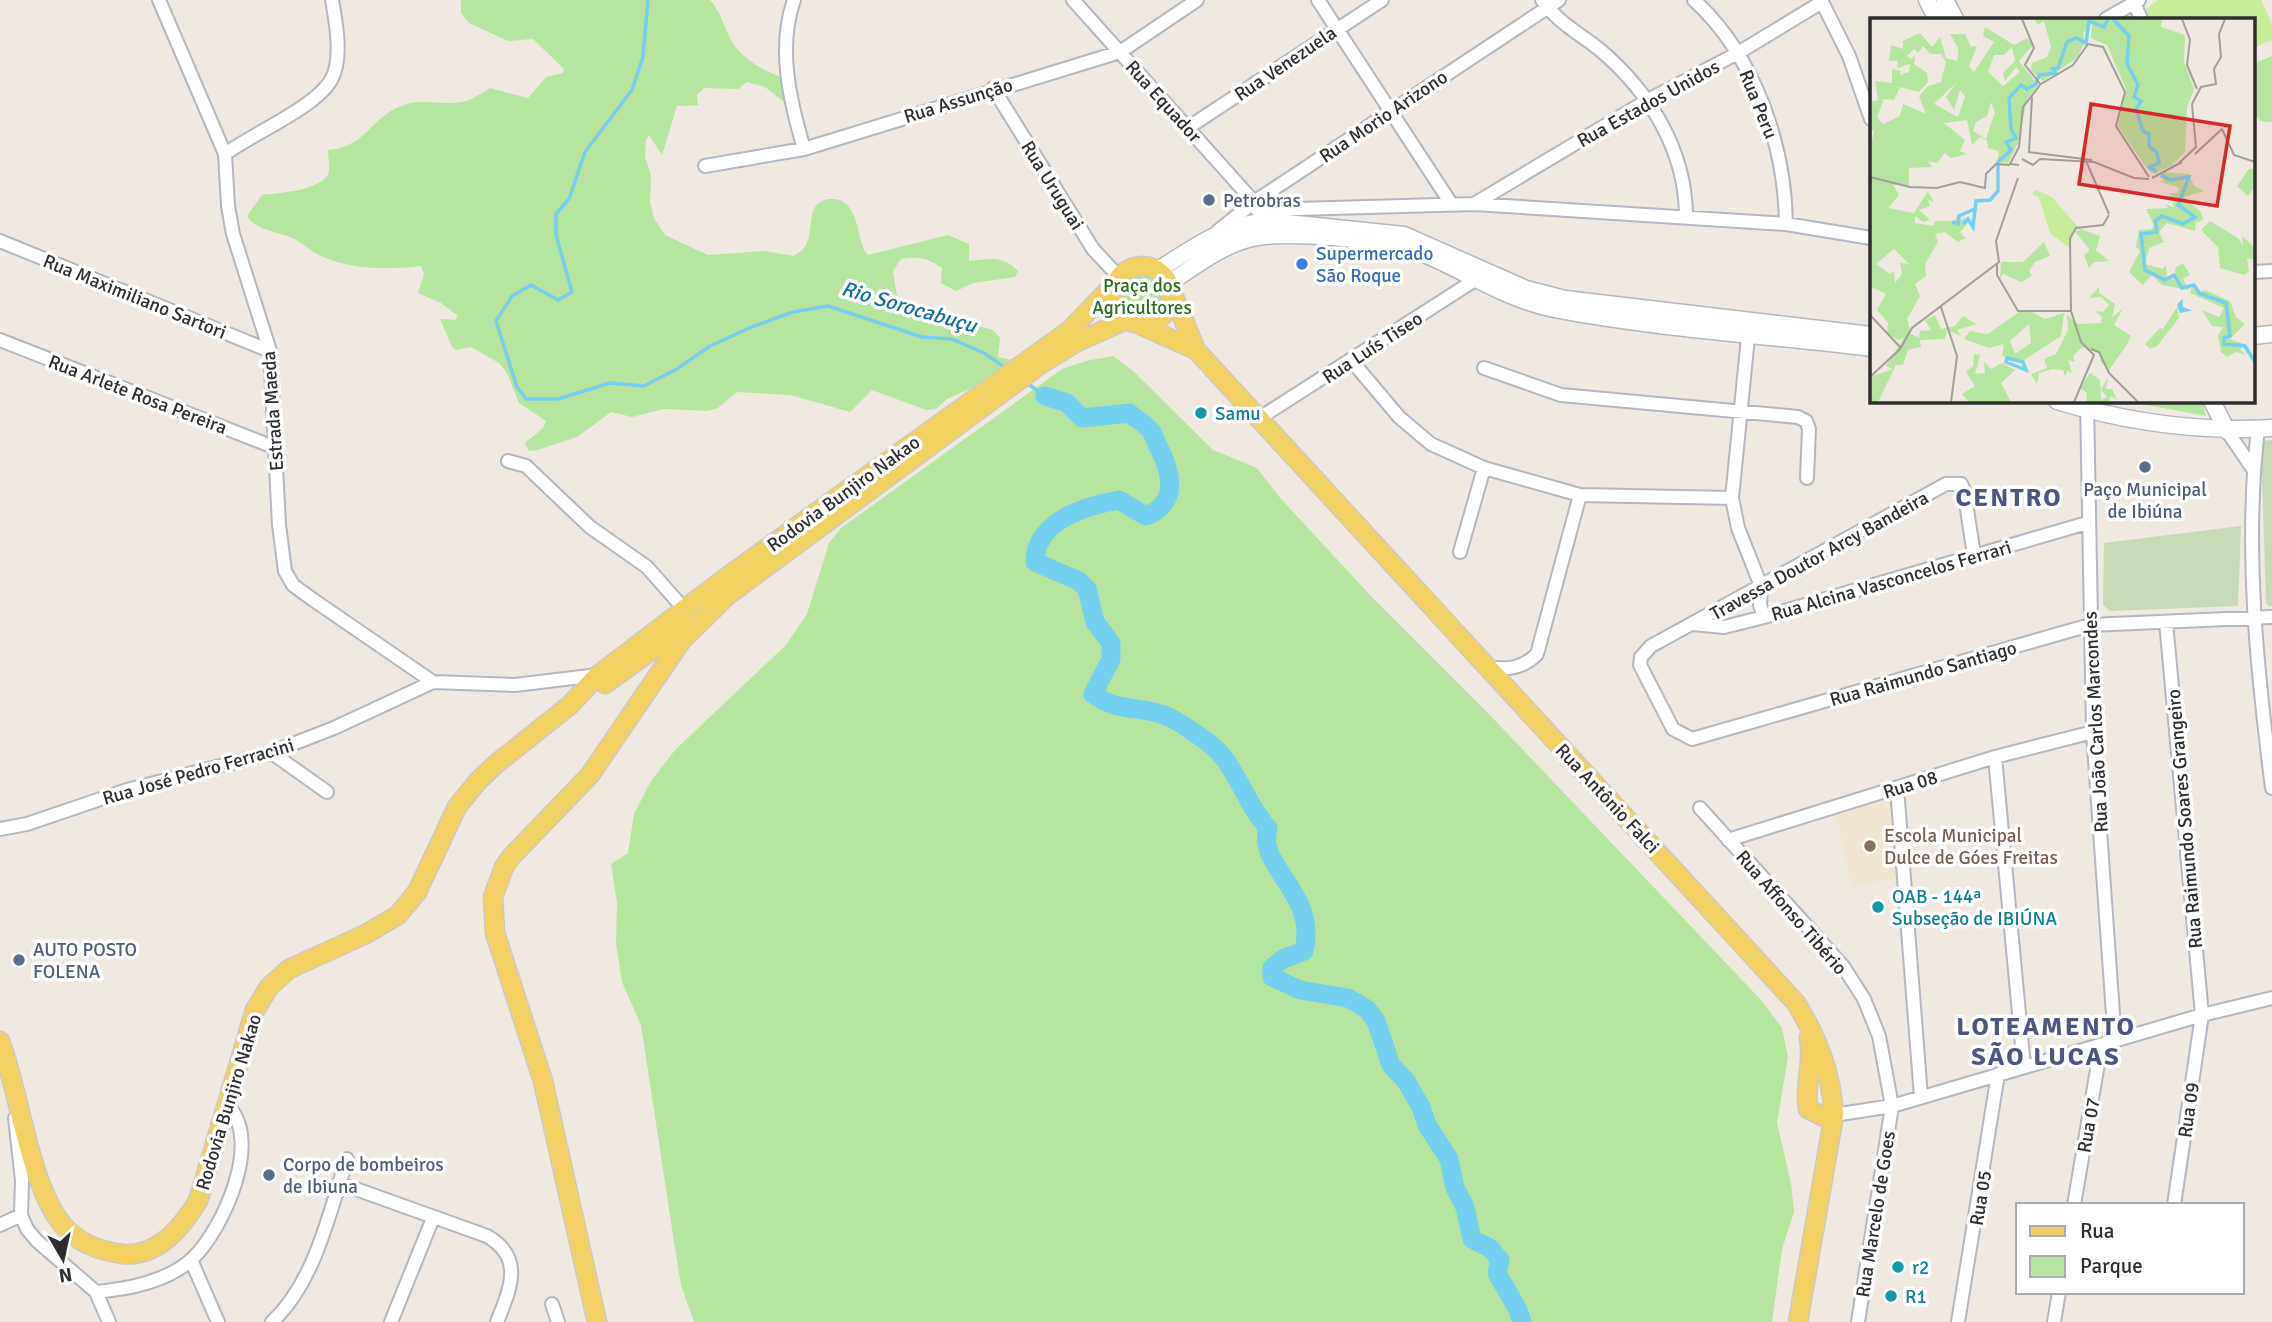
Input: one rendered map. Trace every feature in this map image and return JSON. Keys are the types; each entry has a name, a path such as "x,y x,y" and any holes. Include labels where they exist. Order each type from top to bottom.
{"main road":[{"path":"1935,5 1954,18"},
{"path":"1166,282 1211,238 1257,211 1404,235 1478,274"},
{"path":"1166,282 1231,245 1251,238 1275,235 1326,238 1408,249 1478,274 1565,299 1870,348"},
{"path":"1138,266 1166,282 1171,303 1160,320 1133,323 1114,303 1118,279 1138,266"},
{"name":"Rodovia Bunjiro Nakao","path":"570,705 598,675 684,609 1070,330 1118,279"},
{"name":"Rua Antônio Falci","path":"1166,282 1196,350 1796,1003 1817,1038 1824,1057 1832,1090 1834,1115 1798,1322"},
{"name":"Rodovia Bunjiro Nakao","path":"0,1041 12,1073 35,1163 53,1210 75,1237 109,1252 128,1254 151,1249 171,1237 186,1222 198,1201 255,1010 269,987 289,969 366,934 398,915 416,892 457,807 496,764 570,705 726,598 1041,363 1075,343 1133,323"},
{"name":"Rua Antônio Falci","path":"1133,323 1196,350"},
{"path":"1749,328 1870,335"},
{"path":"2064,402 2227,431 2265,429"},
{"path":"2212,402 2227,431"},
{"path":"650,687 669,638 702,601 754,559"},
{"path":"597,1322 543,1081 502,960 492,913 493,897 511,857 590,775 682,640 726,598"},
{"path":"1796,1003 1806,1028 1812,1055 1808,1109 1824,1117 1834,1115"}],"street":[{"name":"Estrada Maeda","path":"159,0 225,154 227,196 233,234 270,352 285,571 293,585 433,682"},
{"path":"225,154 304,105 333,79 337,52 332,0"},
{"path":"794,0 786,29 787,65 795,121 804,149"},
{"name":"Rua Equador","path":"1073,0 1189,127 1257,211"},
{"name":"Rua Assunção","path":"705,166 804,149 993,88 1120,52 1197,0"},
{"path":"1318,0 1452,205"},
{"name":"Rua Venezuela","path":"1189,127 1382,0"},
{"name":"Rua Morio Arizono","path":"1257,211 1392,110 1544,4 1559,0"},
{"name":"Rua Peru","path":"1694,0 1738,53 1753,82 1774,138 1786,195 1786,224"},
{"path":"1821,1 1849,56 1870,116"},
{"name":"Rua Estados Unidos","path":"1474,204 1648,100 1738,53 1821,1"},
{"path":"2108,18 2135,1 2141,18"},
{"path":"1544,4 1601,51 1648,100 1670,141 1686,198 1686,217"},
{"name":"Rua Uruguai","path":"993,88 1093,249 1118,279"},
{"path":"1280,215 1474,204 1786,224 1870,238"},
{"path":"1251,238 1257,211"},
{"name":"Rua Maximiliano Sartori","path":"0,241 270,352"},
{"path":"2254,272 2272,271"},
{"name":"Rua Luís Tiseo","path":"1258,419 1352,360 1478,274"},
{"path":"1749,328 1732,498 1738,528 1761,586 1760,604 1764,617"},
{"name":"Rua Arlete Rosa Pereira","path":"0,340 276,448"},
{"path":"1352,360 1399,417 1431,444 1484,468 1580,495 1732,498"},
{"path":"1484,368 1561,395 1798,417 1805,421 1809,429 1807,478"},
{"name":"Rua João Carlos Marcondes","path":"2086,405 2093,732 2115,1042"},
{"path":"2265,429 2253,469 2254,617 2272,788"},
{"path":"2227,431 2253,469"},
{"path":"508,461 526,466 590,527 647,568 684,609"},
{"path":"1460,552 1484,468"},
{"name":"Travessa Doutor Arcy Bandeira","path":"1651,646 1946,484 1961,484 1964,490 1974,555"},
{"path":"1486,666 1505,670 1517,667 1537,654 1580,495"},
{"name":"Rua Alcina Vasconcelos Ferrari","path":"1693,624 1724,627 1764,617 2087,523"},
{"name":"Rua Raimundo Santiago","path":"1651,646 1642,657 1643,673 1673,729 1692,739 2090,625 2272,617"},
{"name":"Rua Raimundo Soares Grangeiro","path":"2166,622 2202,1015"},
{"name":"Rua José Pedro Ferracini","path":"0,829 27,824 137,788 272,753 334,729 433,682 515,685 598,675"},
{"name":"Rua 08","path":"1728,840 1995,757 2093,732"},
{"path":"272,753 327,792"},
{"path":"1995,757 2024,1067"},
{"path":"1897,788 1921,1097"},
{"name":"Rua Affonso Tibério","path":"1700,808 1843,966 1864,999 1879,1035 1892,1105"},
{"path":"1834,1115 1892,1105 2202,1015 2272,998"},
{"name":"Rua 09","path":"2174,1203 2202,1015"},
{"name":"Rua 07","path":"2074,1203 2101,1046"},
{"path":"12,1073 22,1180 21,1215 37,1241 96,1292 109,1322"},
{"name":"Rua 05","path":"1958,1322 1998,1074"},
{"name":"Rua Marcelo de Goes","path":"1858,1322 1892,1105"},
{"path":"96,1292 144,1284 191,1260 211,1236 240,1164 243,1143 242,1125 228,1106"},
{"path":"272,1322 298,1290 347,1159"},
{"path":"339,1183 487,1236 502,1244 511,1260 511,1278 497,1322"},
{"path":"0,1225 21,1215"},
{"path":"391,1322 433,1218"},
{"path":"191,1260 218,1322"},
{"path":"2054,1322 2059,1294"},
{"path":"552,1304 558,1322"}],"shaded area":[{"name":"Escola Municipal Dulce de Góes Freitas","path":"1881,797 1892,799 1899,877 1852,887 1835,810"}],"green space":[{"path":"461,0 710,0 738,50 758,66 783,78 787,100 784,102 765,87 747,82 738,89 704,88 697,95 698,105 677,106 662,155 649,135 645,157 651,176 650,202 654,218 665,235 708,255 765,251 793,256 802,250 807,242 815,207 831,199 848,205 868,255 948,235 969,244 969,261 989,259 1007,262 1018,271 1015,277 973,283 956,291 941,283 942,268 937,265 923,259 901,259 893,271 897,297 903,305 927,308 935,314 993,330 1000,338 998,357 1016,361 1000,375 947,399 936,409 926,410 872,390 850,412 791,395 737,392 718,408 708,411 664,409 632,417 611,412 577,437 534,451 528,450 525,443 543,428 546,421 519,403 507,373 499,363 471,347 456,350 452,347 440,319 455,320 458,316 441,303 418,293 424,274 421,266 382,268 343,264 319,255 294,239 255,224 247,216 262,195 299,190 325,178 329,172 328,150 351,144 401,106 417,102 458,103 490,88 528,98 546,77 563,73 564,69 533,39 508,41 469,23 461,13"},
{"path":"2158,0 2261,0 2272,24 2272,40 2254,48 2254,18 2148,18 2146,9"},
{"path":"2272,56 2272,122 2260,121 2254,112 2254,64"},
{"name":"Praça dos Agricultores","path":"1142,273 1151,274 1158,280 1164,287 1164,305 1158,312 1151,318 1142,319 1133,318 1126,312 1120,305 1119,296 1120,287 1126,280 1133,274"},
{"path":"1113,356 1132,370 1213,450 1257,468 1281,499 1371,596 1486,711 1762,1001 1782,1028 1788,1057 1777,1123 1791,1183 1794,1212 1782,1249 1772,1322 694,1322 681,1285 641,1025 622,982 616,943 617,903 611,864 628,853 634,814 651,781 675,750 786,645 807,614 829,543 841,528 1062,369"},
{"path":"2131,402 2202,402 2206,416"},
{"path":"2272,440 2272,606 2269,606 2266,603 2261,441"},
{"path":"2241,526 2238,606 2110,611 2103,605 2104,543"}],"waterway":[{"name":"Rio Sorocabuçu","path":"648,0 643,57 632,90 585,152 569,199 556,214 556,235 572,292 558,300 531,285 512,296 496,321 517,387 526,399 558,399 610,383 644,386 677,369 710,346 754,326 793,312 828,306 922,337 952,339 984,353 1007,369"},
{"name":"Rio Sorocabuçu","path":"1027,383 1045,396"},
{"name":"Rio Sorocabuçu","path":"1045,396 1067,403 1082,418 1129,413 1152,433 1169,476 1168,495 1157,510 1146,516 1119,500 1092,506 1077,511 1053,526 1043,536 1037,548 1035,562 1079,581 1087,589 1095,622 1111,643 1111,659 1093,694 1111,704 1170,717 1206,741 1225,760 1252,807 1268,828 1267,842 1271,855 1303,912 1306,930 1304,951 1283,959 1272,968 1272,977 1300,990 1348,998 1367,1009 1376,1021 1391,1065 1406,1081 1421,1107 1427,1125 1449,1159 1455,1188 1465,1207 1472,1239 1490,1248 1500,1260 1497,1273 1522,1322"}],"place":[{"name":"Petrobras","path":"1209,200"},
{"name":"Supermercado São Roque","path":"1302,264"},
{"name":"Samu","path":"1201,413"},
{"name":"Paço Municipal de Ibiúna","path":"2145,467"},
{"name":"Escola Municipal Dulce de Góes Freitas","path":"1870,846"},
{"name":"OAB - 144ª Subseção de IBIÚNA","path":"1878,907"},
{"name":"AUTO POSTO FOLENA","path":"19,960"},
{"name":"Corpo de bombeiros de Ibiuna","path":"269,1175"},
{"name":"r2","path":"1898,1267"},
{"name":"R1","path":"1891,1296"}],"district":[{"name":"CENTRO","path":"2009,497"},
{"name":"LOTEAMENTO SÃO LUCAS","path":"2046,1041"}]}
